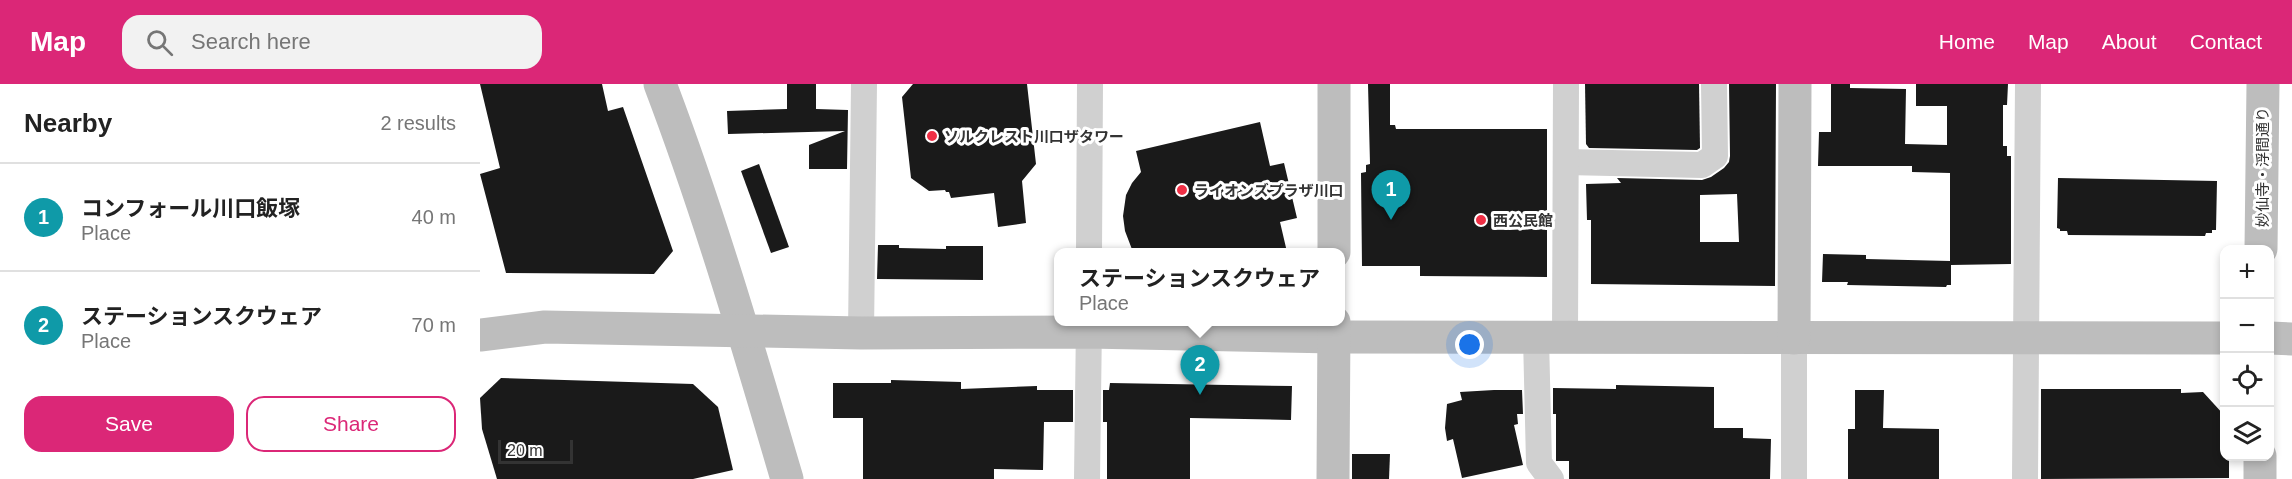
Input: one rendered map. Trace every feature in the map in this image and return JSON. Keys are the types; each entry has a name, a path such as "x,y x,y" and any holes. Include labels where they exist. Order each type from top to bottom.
{"street":[{"path":"660,84 684,147 743,330 787,479"},
{"path":"861,333 864,84"},
{"path":"1089,248 1090,84"},
{"path":"1334,84 1334,248"},
{"path":"1551,479 1539,463 1566,162 1566,84"},
{"path":"1566,162 1702,165 1715,156 1714,84"},
{"path":"1794,479 1795,84"},
{"path":"2025,479 2028,84"},
{"name":"妙仙寺・浮間通り","path":"2261,245 2263,84"},
{"path":"480,316 545,327"},
{"path":"480,335 545,327 861,333 1089,327 1334,329 1551,337 2220,338"},
{"path":"1088,479 1089,327"},
{"path":"1333,479 1334,329"},
{"path":"2274,338 2292,339"},
{"path":"2260,461 2260,479"}],"building":[{"path":"480,84 602,84 608,111 623,107 673,251 654,274 506,273 480,174 500,168"},
{"path":"787,84 816,84 816,109 848,110 847,169 809,169 809,145 845,131 728,134 727,111 787,109"},
{"name":"ソルクレスト川口ザタワー","path":"913,84 1027,84 1036,164 1022,181 1026,223 998,227 994,193 951,198 949,192 945,190 929,191 911,178 902,97"},
{"path":"1368,84 1390,84 1390,125 1395,125 1396,129 1547,129 1547,277 1420,276 1420,266 1362,266 1361,173 1366,172 1366,165 1370,164"},
{"path":"1585,84 1699,84 1700,148 1697,150 1589,148 1586,144"},
{"path":"1729,84 1776,84 1775,286 1591,284 1591,220 1587,220 1586,184 1621,183 1617,178 1702,180 1724,168 1730,156","holes":["1737,194 1739,242 1700,242 1700,195"]},
{"path":"1831,84 1850,84 1850,88 1906,89 1905,144 1947,145 1947,106 1916,106 1916,84 2008,84 2007,105 2003,105 2003,146 2007,146 2007,156 2011,156 2011,264 1951,265 1951,285 1946,287 1847,285 1848,282 1822,282 1823,254 1866,255 1866,259 1950,261 1950,173 1912,172 1912,166 1818,166 1819,132 1831,132"},
{"name":"ライオンズプラザ川口","path":"1260,122 1270,166 1284,163 1297,218 1280,222 1286,248 1131,248 1125,231 1123,216 1126,195 1141,172 1136,151"},
{"path":"759,164 789,247 771,253 741,171"},
{"path":"2058,178 2217,181 2216,230 2206,233 2205,236 2068,235 2067,231 2060,231 2057,228"},
{"path":"878,245 946,249 946,246 983,246 983,280 877,279"},
{"path":"501,378 693,384 718,407 733,470 693,479 497,479 482,429 480,398"},
{"path":"891,380 961,382 961,389 1037,386 1037,390 1073,390 1073,422 1044,422 1043,470 994,469 994,479 863,479 863,418 833,418 833,383 891,383"},
{"path":"1110,383 1292,386 1291,420 1190,418 1190,479 1107,479 1107,422 1103,422 1103,390 1109,390"},
{"path":"1616,385 1714,387 1714,428 1743,428 1743,438 1771,439 1770,479 1569,479 1569,461 1556,461 1556,414 1553,414 1553,388 1616,389"},
{"path":"2041,389 2181,389 2181,393 2203,392 2220,411 2220,461 2229,461 2229,478 2041,479"},
{"path":"1522,390 1523,414 1517,414 1518,424 1514,425 1523,465 1462,478 1453,439 1447,441 1445,428 1447,404 1462,400 1460,392"},
{"path":"1855,390 1884,390 1883,428 1939,429 1939,479 1848,479 1848,429 1855,429"},
{"path":"1352,454 1390,454 1389,479 1352,479"}],"place":[{"name":"ソルクレスト川口ザタワー","path":"932,136"},
{"name":"ライオンズプラザ川口","path":"1182,190"},
{"name":"コンフォール川口飯塚","path":"1391,220"},
{"name":"西公民館","path":"1481,220"},
{"name":"ステーションスクウェア","path":"1200,395"}]}
